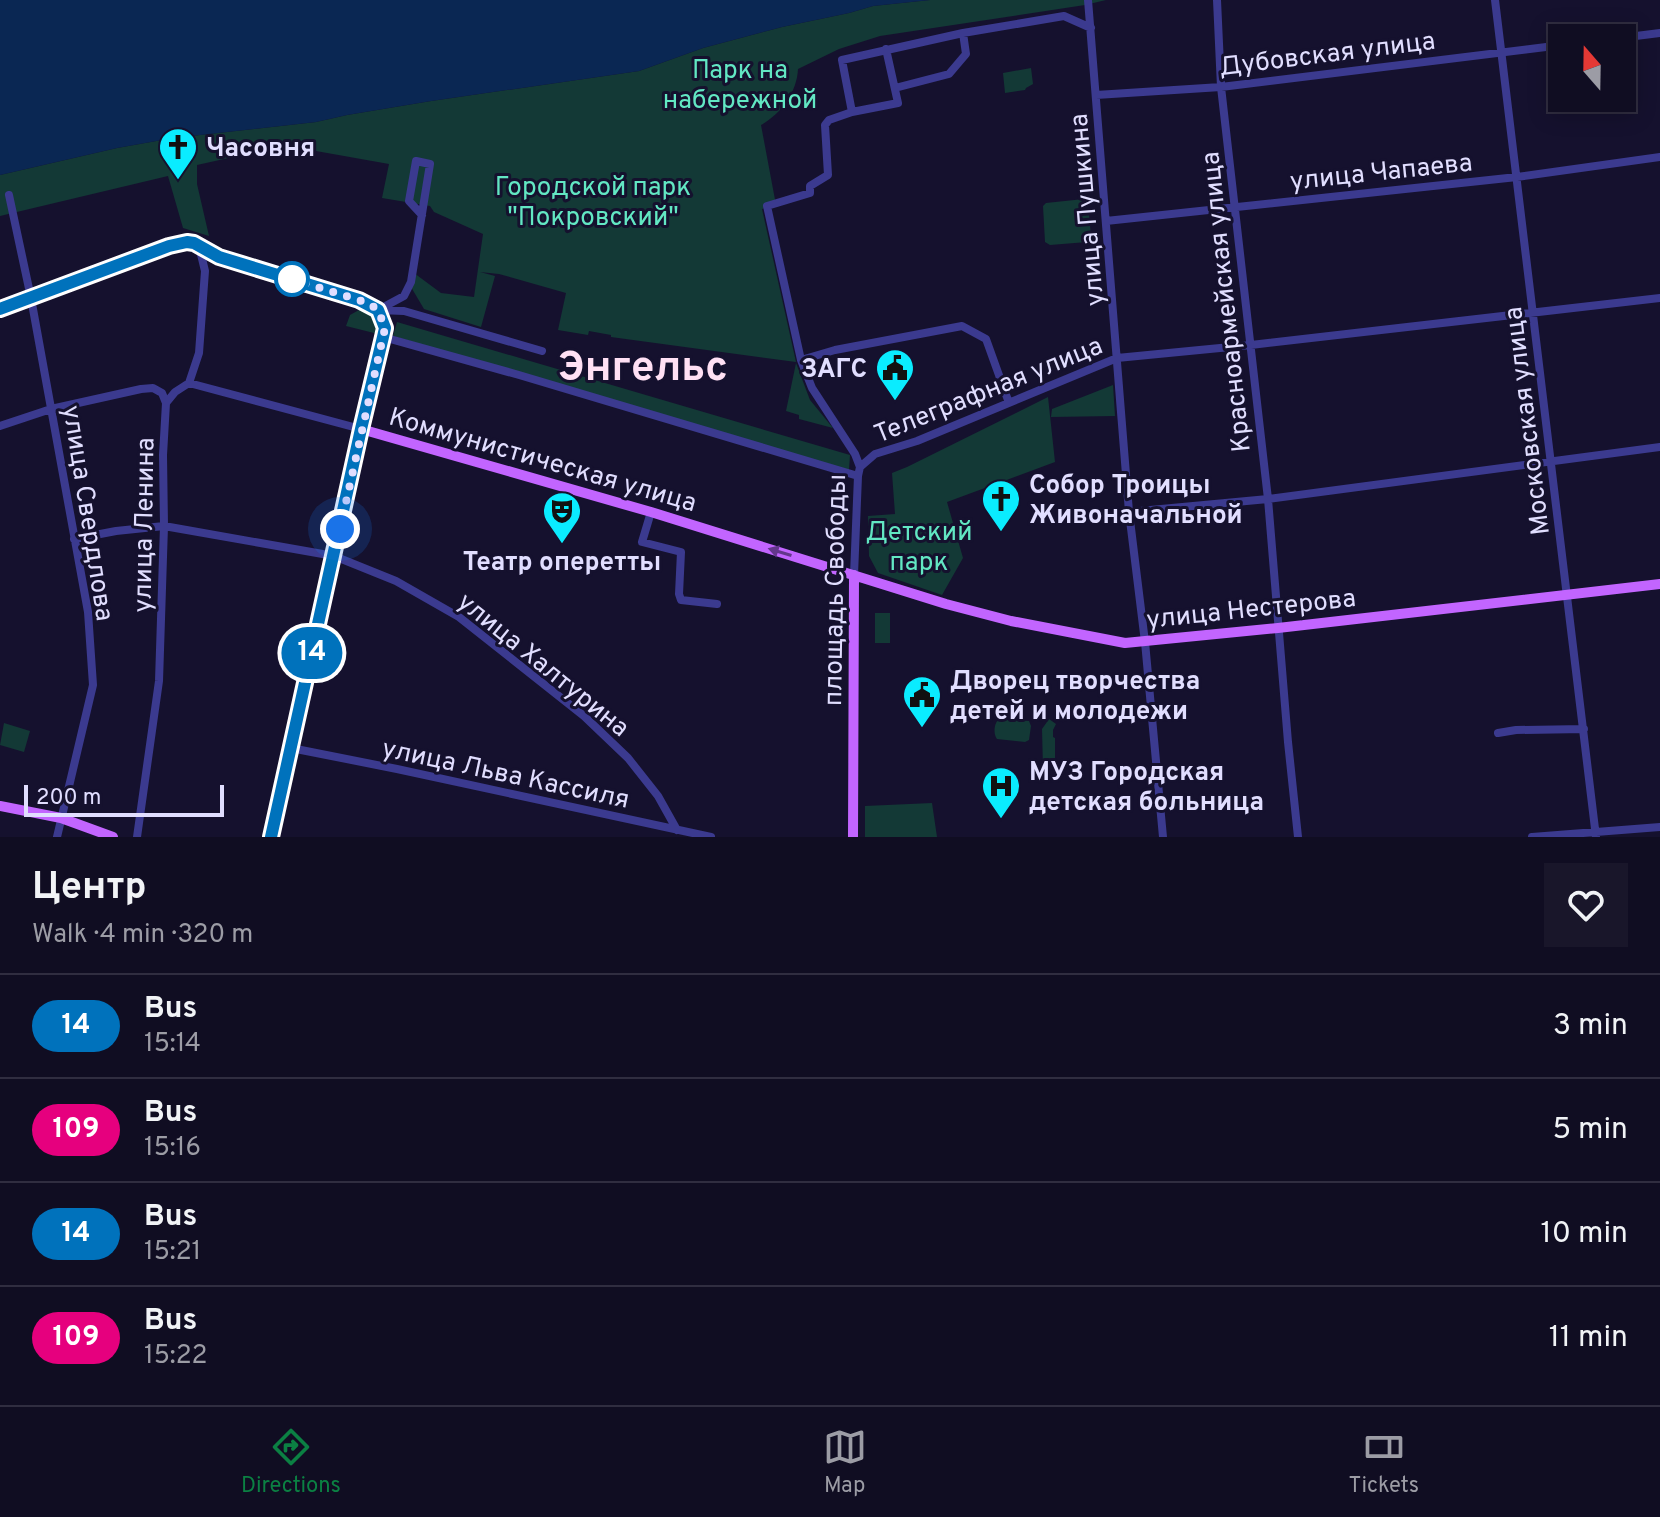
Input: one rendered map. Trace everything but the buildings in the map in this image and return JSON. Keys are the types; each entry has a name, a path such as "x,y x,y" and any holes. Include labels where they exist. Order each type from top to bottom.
{"main road":[{"path":"0,309 177,243 187,242 219,257 359,300 378,310 385,328 271,837"},
{"name":"Коммунистическая улица","path":"361,429 651,512 854,575"},
{"name":"улица Нестерова","path":"854,575 1011,621 1125,643 1660,584"},
{"name":"площадь Свободы","path":"853,837 854,575"},
{"path":"0,806 61,818 113,837"}],"street":[{"name":"улица Пушкина","path":"1088,0 1129,512 1145,642"},
{"name":"Красноармейская улица","path":"1217,0 1221,87 1268,499 1298,837"},
{"name":"Московская улица","path":"1495,0 1596,835"},
{"path":"886,49 898,103 852,112 842,60 886,49 963,33 1064,16 1091,28"},
{"path":"895,88 949,74 966,54 963,33"},
{"path":"1636,36 1660,33"},
{"name":"Дубовская улица","path":"1096,95 1221,87 1548,47"},
{"name":"площадь Свободы","path":"852,112 829,120 825,125 828,175 812,183 810,193 767,206 801,360 812,388 855,454 859,472 854,575"},
{"name":"улица Чапаева","path":"1106,221 1517,177 1660,157"},
{"path":"378,310 404,296 411,282 422,215 430,164 416,161 409,201 422,215"},
{"name":"улица Свердлова","path":"9,195 31,298 88,612 93,685 57,837"},
{"path":"0,426 51,409 141,389 153,388 162,393 166,403 189,383 199,353 205,271 199,246"},
{"name":"Телеграфная улица","path":"859,472 875,454 917,441 1117,358 1660,298"},
{"path":"378,310 404,311 542,351"},
{"path":"801,360 835,350 962,326 986,339 1009,403"},
{"path":"383,337 859,472"},
{"name":"Коммунистическая улица","path":"189,383 361,429"},
{"name":"улица Ленина","path":"137,837 159,681 166,403"},
{"path":"1129,512 1268,499 1660,447"},
{"path":"651,512 642,542 681,552 681,600 717,604"},
{"name":"улица Халтурина","path":"74,539 164,526 334,556 396,581 459,617 584,716 628,758 658,796 677,830"},
{"path":"1145,642 1163,837"},
{"path":"1498,733 1584,729"},
{"name":"улица Льва Кассиля","path":"291,748 711,837"},
{"path":"1532,837 1596,835 1660,827"}],"green space":[{"path":"930,0 1106,0 880,36 839,49 798,69 795,86 787,102 761,125 776,205 762,209 796,362 611,337 589,331 588,335 558,330 566,293 499,274 480,272 495,276 481,327 424,309 411,287 414,273 441,293 474,297 483,234 434,212 430,206 382,198 389,164 316,151 251,153 197,165 197,184 209,236 183,228 168,176 0,216 0,175 173,138 316,122 431,101 639,71 703,48 782,27 873,6"},
{"path":"1031,68 1033,84 1025,90 1005,93 1003,73"},
{"path":"1084,199 1088,202 1091,237 1087,242 1050,245 1045,242 1043,206 1046,203"},
{"path":"359,310 371,315 378,334 346,326 350,315"},
{"path":"397,322 850,455 849,470 393,336"},
{"path":"796,363 810,400 833,428 799,419 799,415 786,411"},
{"path":"1113,385 1115,416 1051,417 1052,409"},
{"name":"Детский парк","path":"1048,397 1055,462 947,502 963,558 942,595 878,573 869,556 868,516 895,514 892,473"},
{"path":"875,613 890,613 890,643 875,643"},
{"path":"999,719 1029,721 1029,740 997,739 995,729"},
{"path":"1049,719 1056,724 1053,730 1055,769 1043,768 1042,729"},
{"path":"4,723 30,731 24,752 0,745"},
{"path":"932,803 937,837 865,837 865,806"}],"water":[{"path":"0,0 930,0 873,6 782,27 703,48 639,71 431,101 316,122 173,138 0,175"}],"bus line":[{"name":"14","path":"0,309 177,243 187,242 219,257 368,303 378,310 383,319 385,328 271,837"}],"place":[{"name":"Часовня","path":"178,181"},
{"name":"ЗАГС","path":"895,402"},
{"name":"Собор Троицы Живоначальной","path":"1001,533"},
{"name":"Театр оперетты","path":"562,545"},
{"name":"Дворец творчества детей и молодежи","path":"922,729"},
{"name":"МУЗ Городская детская больница","path":"1001,820"}],"district":[{"name":"Энгельс","path":"643,365"}],"route":[{"path":"292,279 368,303 378,310 385,328 340,529"}],"park label":[{"name":"Парк на набережной","path":"740,84"},
{"name":"Городской парк \"Покровский\"","path":"593,201"}]}
